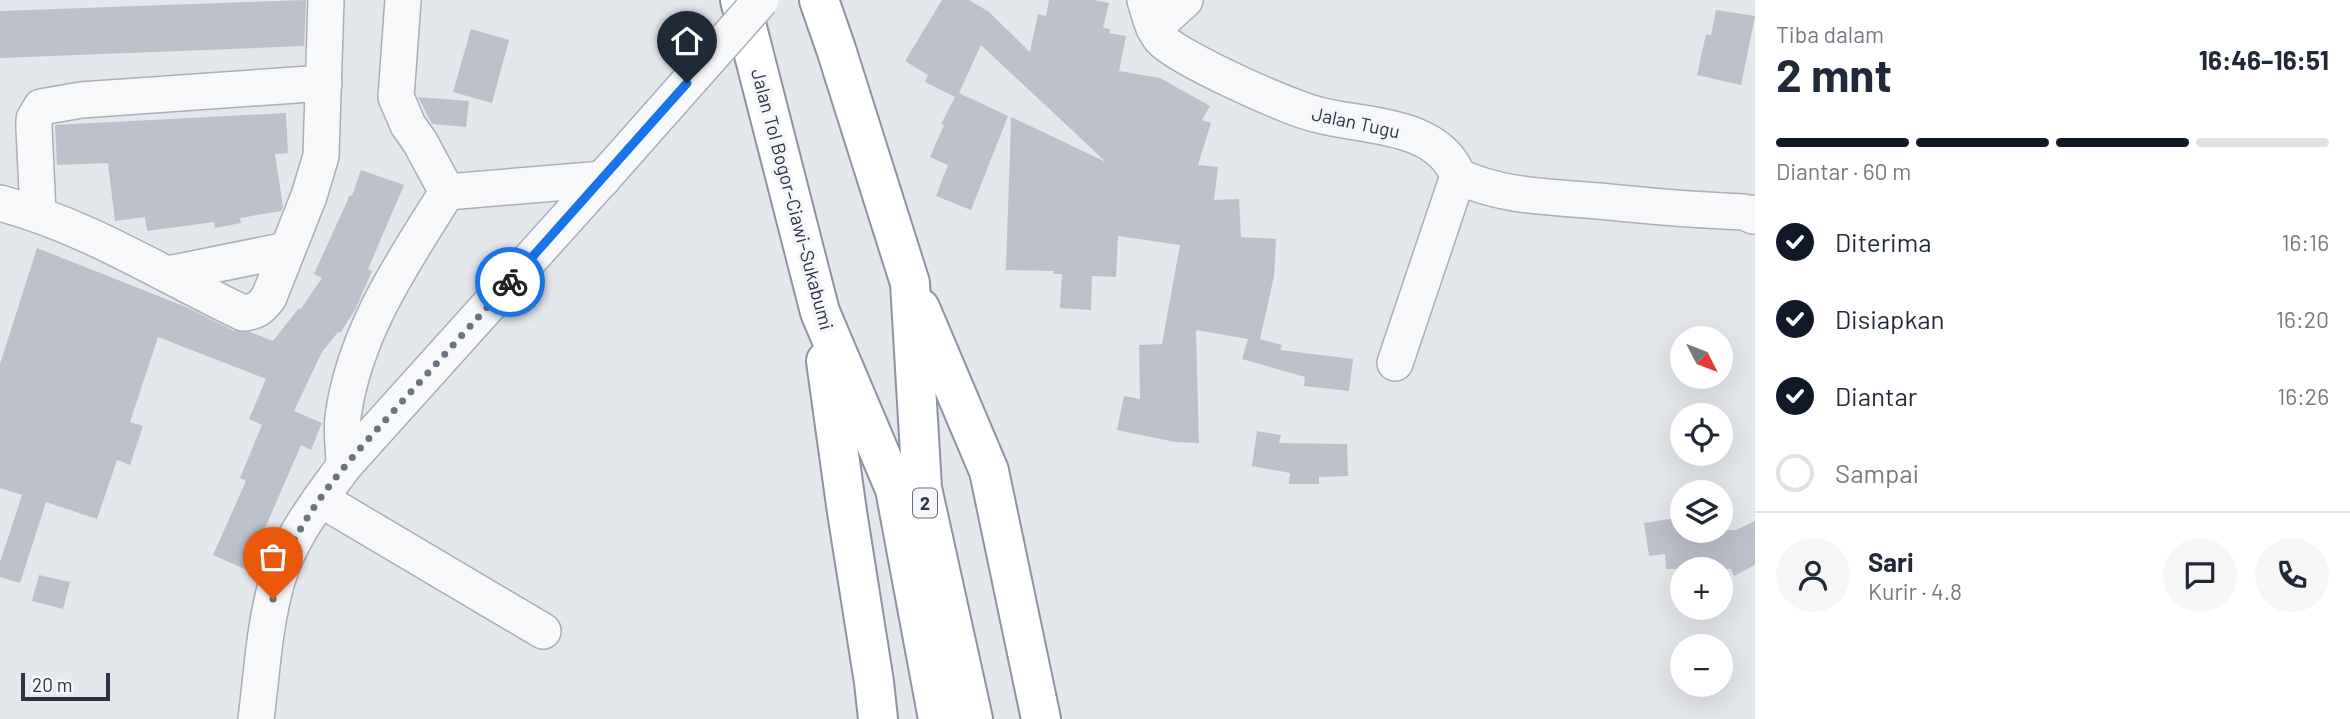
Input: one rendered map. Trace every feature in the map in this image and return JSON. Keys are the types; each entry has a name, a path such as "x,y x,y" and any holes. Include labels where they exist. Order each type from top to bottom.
{"highway":[{"name":"Jalan Tol Bogor–Ciawi–Sukabumi","path":"740,0 820,312 895,489 938,719"},
{"name":"2","path":"818,0 910,283 922,488 973,719"},
{"path":"910,283 989,471 1041,719"},
{"path":"820,312 878,719"}],"street":[{"path":"0,204 38,213 168,274 243,313 262,307 269,297 309,196 321,156 326,0"},
{"path":"403,0 397,97 408,125 447,192"},
{"path":"256,719 264,640 277,579 295,538 320,499 344,466 761,0"},
{"path":"1149,14 1185,0"},
{"name":"Jalan Tugu","path":"1149,14 1161,39 1174,51 1294,108 1363,125 1385,126 1424,140 1446,155 1458,176"},
{"path":"38,213 34,119 41,107 81,100 324,83"},
{"path":"447,192 608,172"},
{"path":"1395,363 1458,176 1478,186 1518,193 1661,208 1744,212 1752,216 1755,213"},
{"path":"344,466 343,418 363,341 390,282 447,192"},
{"path":"168,274 287,250"},
{"path":"320,499 543,631"}],"building":[{"path":"306,0 304,46 0,58 0,11"},
{"path":"942,0 969,0 989,12 1030,52 1038,14 1046,16 1049,0 1094,0 1109,3 1103,28 1110,29 1109,33 1126,36 1119,71 1160,78 1210,106 1202,120 1211,123 1198,165 1218,167 1214,200 1239,199 1241,237 1276,239 1274,276 1260,339 1282,345 1280,350 1353,359 1349,391 1304,386 1305,377 1242,359 1248,339 1196,330 1199,443 1175,442 1117,430 1124,396 1140,399 1139,345 1162,344 1180,245 1118,236 1116,277 1092,276 1091,310 1060,308 1062,274 1053,274 1054,271 1006,270 1011,117 1106,162 981,45 959,93 1008,116 971,210 936,196 948,165 930,157 944,125 941,124 955,97 925,82 928,75 905,61"},
{"path":"1716,10 1755,16 1741,85 1697,75 1706,34 1711,35"},
{"path":"471,29 509,40 492,103 453,92"},
{"path":"418,97 469,101 466,127 432,124"},
{"path":"286,113 288,153 275,154 283,207 281,211 240,218 241,223 215,228 214,222 147,231 145,217 115,221 108,163 57,165 55,125"},
{"path":"361,170 404,185 368,269 372,271 355,310 340,333 338,332 322,352 294,411 322,423 311,450 301,445 247,570 213,555 246,481 240,478 262,425 249,419 266,379 158,337 130,422 143,426 130,465 117,460 97,519 46,502 20,583 0,577 0,562 22,495 0,488 0,364 37,248 186,307 234,331 250,332 273,341 299,308 300,310 322,278 314,274 350,195 352,196"},
{"path":"1257,431 1281,435 1279,443 1347,444 1348,476 1319,477 1319,484 1289,484 1290,473 1252,466"},
{"path":"1670,519 1670,543 1733,543 1733,530 1755,521 1755,565 1734,576 1733,557 1670,557 1670,569 1666,569 1665,554 1649,556 1644,523"},
{"path":"39,575 70,582 63,609 32,601"}],"way so far":[{"path":"273,599 277,579 295,538 344,466 510,282"}],"route":[{"path":"510,282 687,83"}]}
